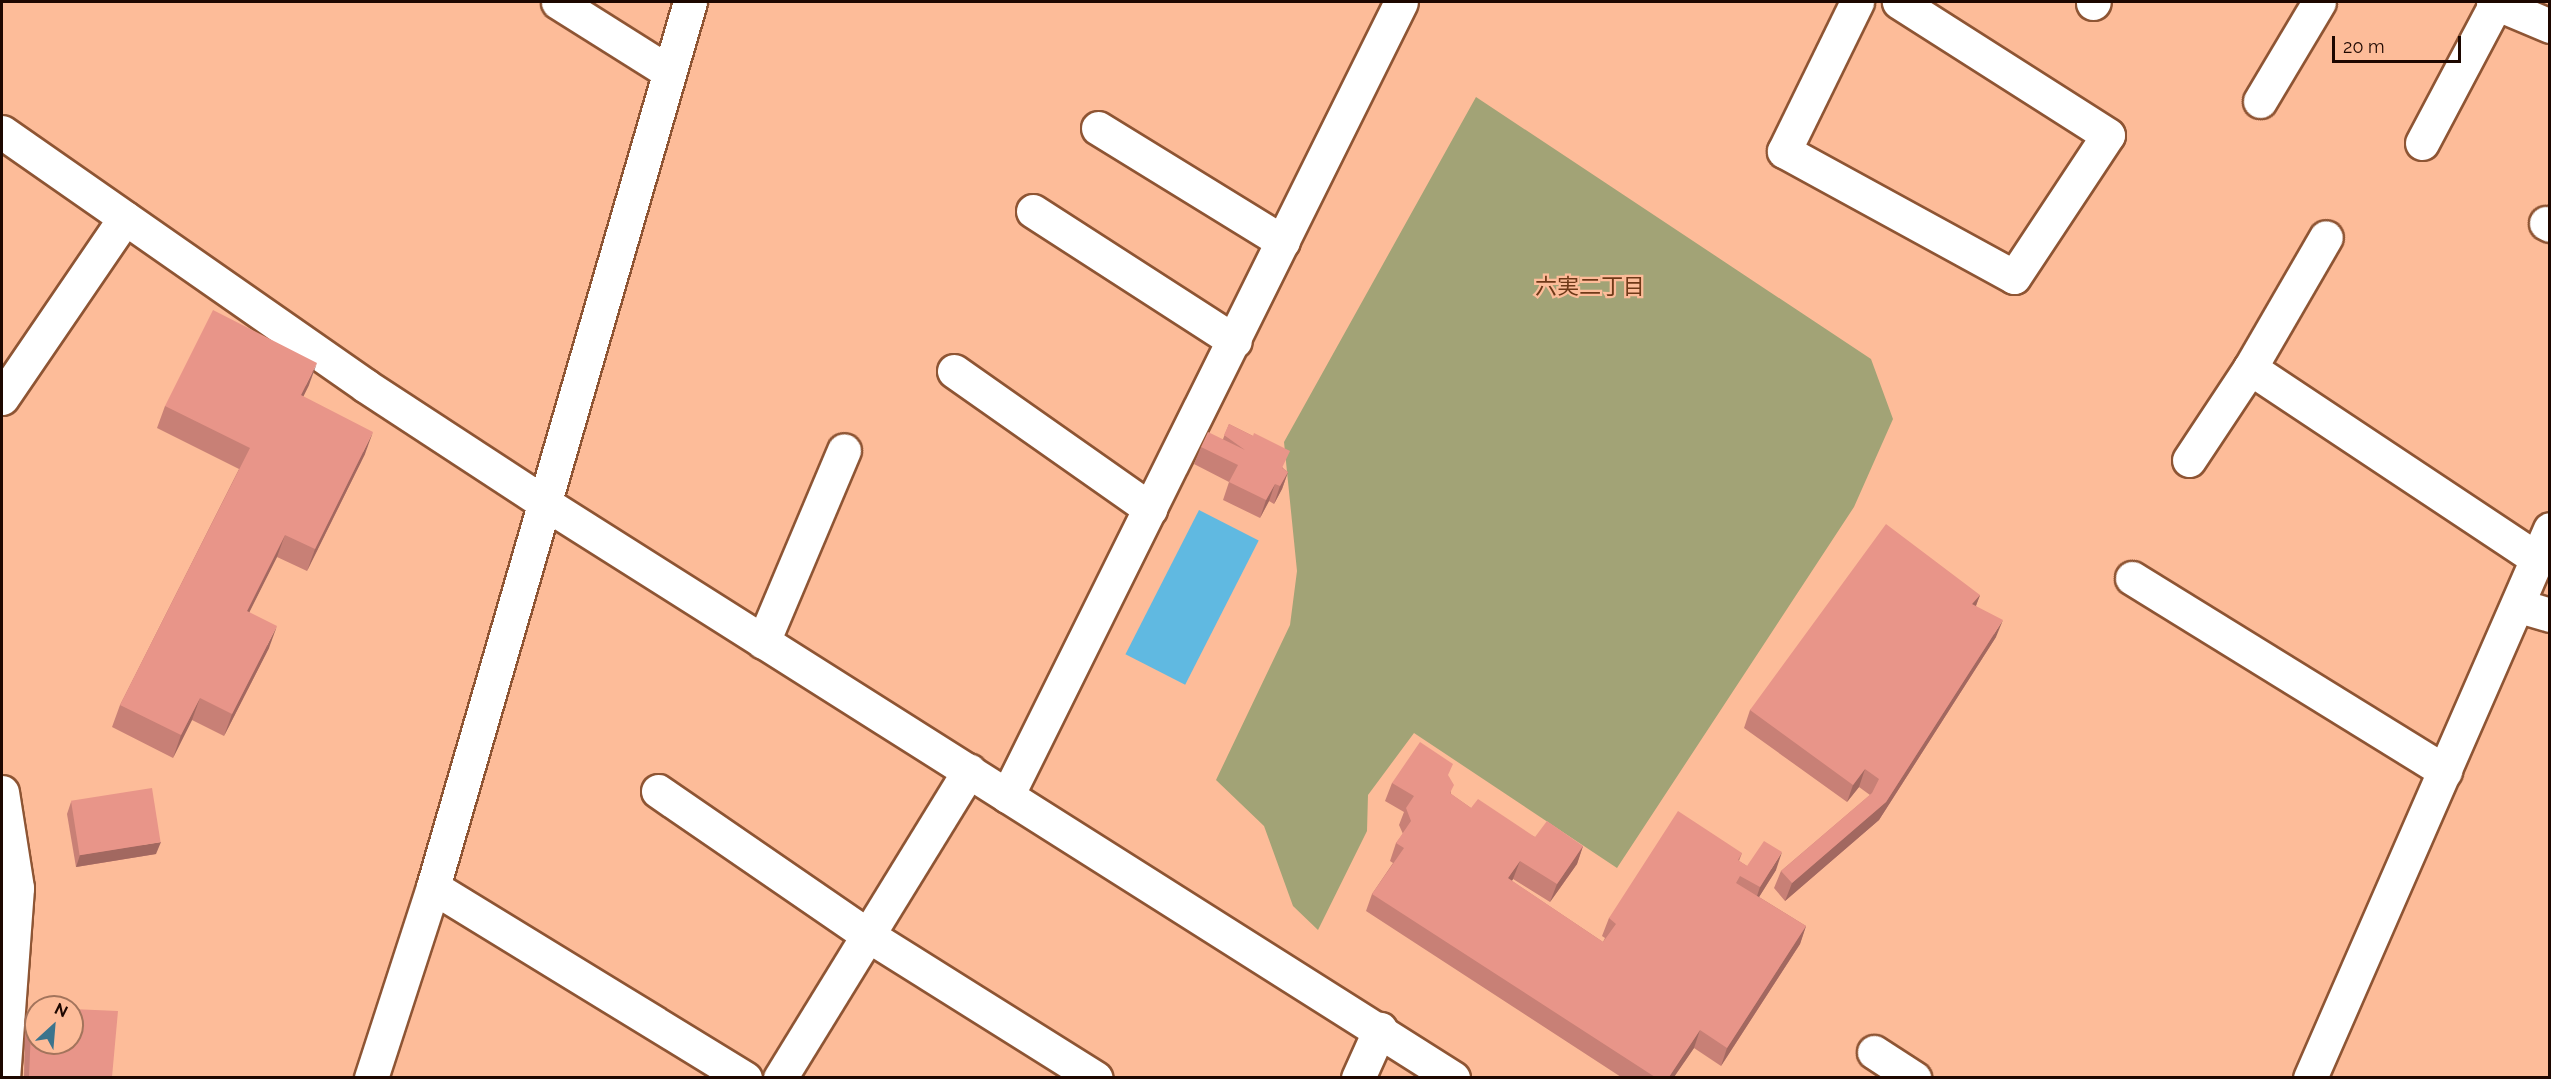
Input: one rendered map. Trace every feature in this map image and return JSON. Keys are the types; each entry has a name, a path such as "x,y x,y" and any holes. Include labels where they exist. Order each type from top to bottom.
{"street":[{"path":"558,2 669,72"},
{"path":"371,1077 433,887 690,2"},
{"path":"1007,796 1235,341 1401,2"},
{"path":"1857,2 1784,152 2014,277 2108,135 1899,2"},
{"path":"2260,101 2319,2"},
{"path":"2422,143 2495,2 2550,26"},
{"path":"1098,128 1283,242"},
{"path":"4,139 125,218 366,386 543,502 1453,1077"},
{"path":"1033,211 1235,341"},
{"path":"2,398 125,218"},
{"path":"2189,460 2250,368 2326,237"},
{"path":"2250,368 2536,559"},
{"path":"954,371 1150,509"},
{"path":"763,642 844,450"},
{"path":"2310,1077 2519,606 2550,528"},
{"path":"2132,578 2445,771"},
{"path":"2519,606 2550,615"},
{"path":"780,1077 866,934 969,771"},
{"path":"658,791 866,934 1096,1077"},
{"path":"2,792 17,888 3,1077"},
{"path":"433,887 745,1077"},
{"path":"1358,1077 1380,1029"},
{"path":"1874,1052 1914,1077"}],"green space":[{"path":"1476,97 1871,359 1893,419 1854,507 1617,868 1414,733 1368,795 1367,831 1318,930 1293,906 1264,826 1216,780 1290,625 1297,571 1284,442"}],"water":[{"path":"1199,510 1259,540 1185,685 1125,654"}],"building":[{"path":"213,310 317,363 301,395 373,432 315,549 285,535 247,611 277,626 232,714 200,698 181,735 120,705 250,448 165,406"},
{"path":"1229,424 1253,436 1254,433 1290,451 1282,468 1288,472 1280,486 1275,484 1266,500 1229,482 1238,465 1201,447 1208,432 1245,450 1224,435"},
{"path":"1886,524 1980,595 1972,604 2003,620 1886,802 1792,883 1781,871 1872,793 1879,779 1865,769 1853,785 1750,710"},
{"path":"1420,742 1453,764 1448,775 1454,785 1450,793 1471,808 1478,799 1535,837 1547,821 1583,846 1557,884 1520,861 1508,878 1603,942 1616,924 1609,918 1678,811 1742,853 1738,860 1747,866 1764,841 1782,852 1760,887 1740,876 1736,883 1806,926 1727,1048 1700,1030 1669,1077 1655,1077 1372,894 1404,848 1396,843 1411,821 1406,808 1414,796 1392,783"},
{"path":"152,788 161,842 80,855 71,801"},
{"path":"84,1010 118,1011 112,1077 29,1077 30,1055 84,1055"}],"district":[{"name":"六実二丁目","path":"1590,287"}]}
